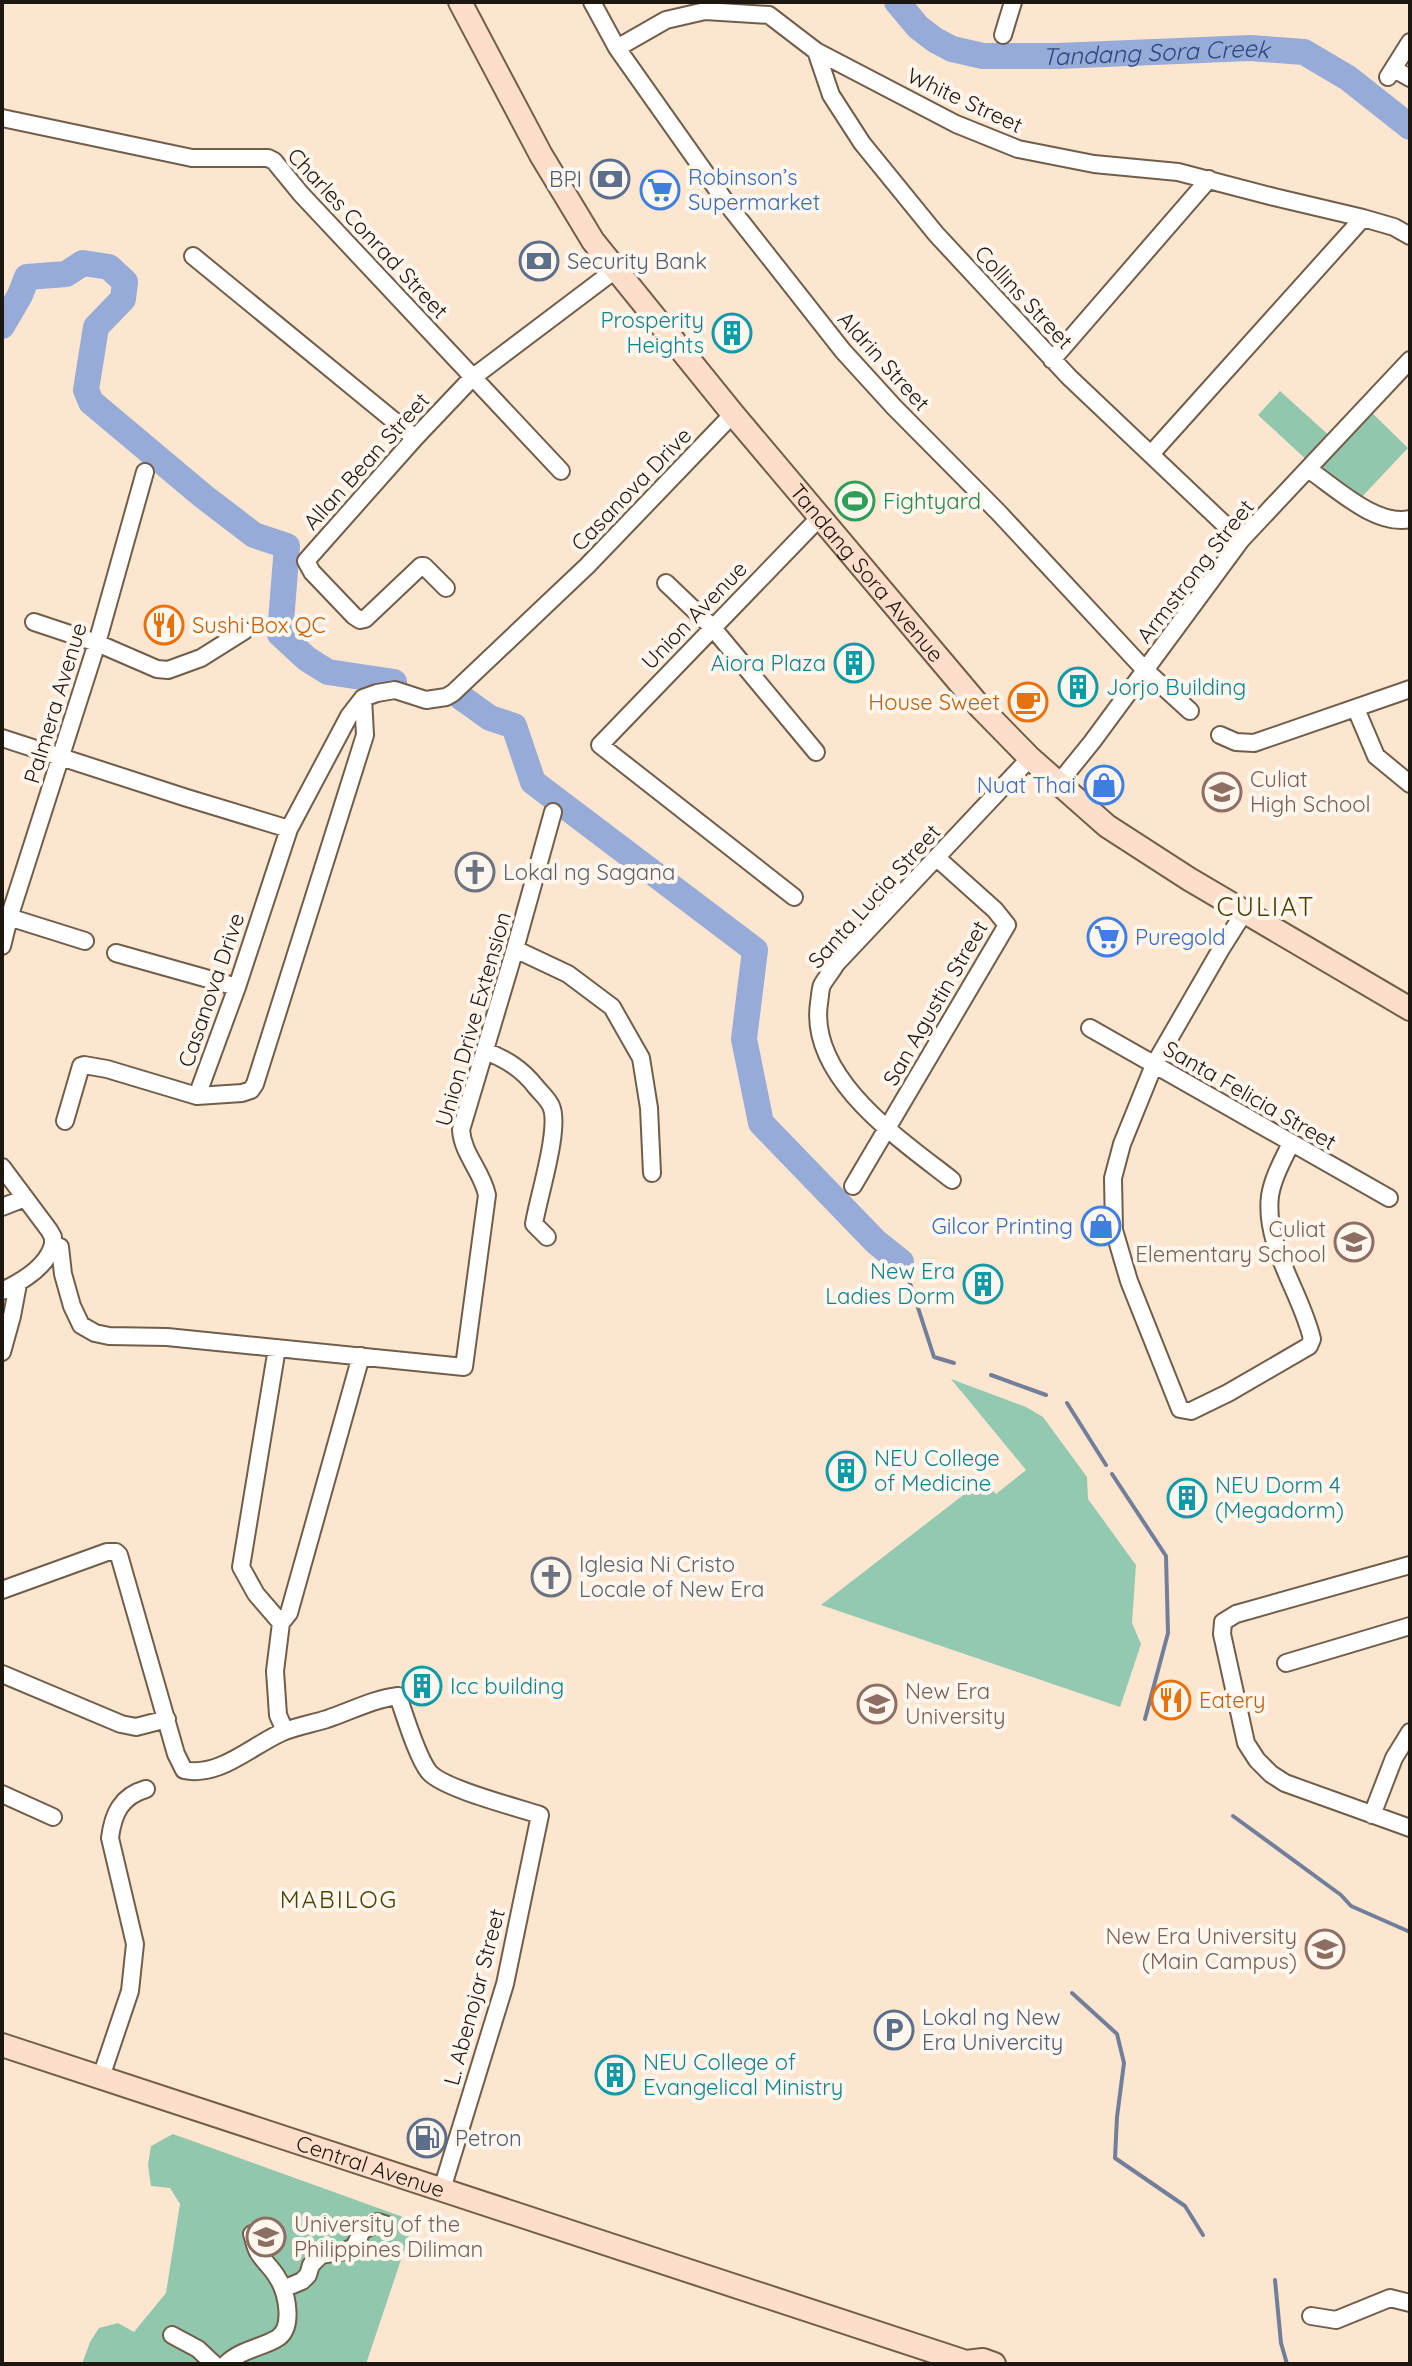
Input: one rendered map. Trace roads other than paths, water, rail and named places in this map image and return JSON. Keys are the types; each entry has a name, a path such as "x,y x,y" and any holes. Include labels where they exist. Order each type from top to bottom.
{"main road":[{"name":"Tandang Sora Avenue","path":"460,2 563,194 593,241 733,414 981,708 1058,784 1120,835 1410,1009"},
{"name":"Central Avenue","path":"2,2045 966,2363 983,2360 994,2364"}],"street":[{"name":"Aldrin Street","path":"592,2 617,48 728,205 843,351 1145,670 1190,711"},
{"path":"1003,35 1013,2"},
{"name":"White Street","path":"617,48 666,20 705,11 769,15 816,51 956,124 1018,149 1094,164 1178,172 1363,218 1394,227 1410,236"},
{"path":"1410,42 1391,73 1410,78"},
{"name":"Collins Street","path":"816,51 831,95 862,143 936,234 1052,360 1241,540"},
{"name":"Charles Conrad Street","path":"2,118 192,158 268,158 274,161 301,194 561,471"},
{"path":"1052,360 1209,179"},
{"path":"1151,454 1363,218"},
{"path":"193,256 415,438"},
{"name":"Allan Bean Street","path":"446,588 421,566 365,619 360,620 312,572 306,561 472,378 615,270"},
{"name":"Armstrong Street","path":"1058,784 1241,540 1410,360"},
{"name":"Casanova Drive","path":"363,698 365,735 255,1084 251,1090 242,1093 197,1096 289,829 349,716 363,698 395,690 426,700 453,693 597,556 733,414"},
{"path":"1308,469 1373,513 1401,521 1410,519"},
{"name":"Palmera Avenue","path":"2,946 6,916 62,757 145,472"},
{"name":"Union Avenue","path":"794,897 600,745 821,516"},
{"path":"666,583 712,627 816,752"},
{"path":"34,622 97,643 157,669 168,670 201,658 244,631"},
{"path":"1220,735 1236,742 1254,743 1410,689"},
{"path":"1356,709 1376,756 1410,784"},
{"path":"2,738 289,829"},
{"name":"Santa Lucia Street","path":"952,1180 887,1130 842,1082 819,1039 821,987 836,964 1030,758"},
{"name":"Union Drive Extension","path":"2,1167 49,1230 53,1244 60,1247 66,1290 81,1325 95,1333 166,1344 277,1348 464,1367 487,1195 484,1179 462,1143 461,1130 553,812"},
{"name":"San Agustin Street","path":"853,1186 1007,925 995,910 937,858"},
{"path":"1245,911 1154,1065 1122,1144 1113,1178 1114,1230 1129,1281 1178,1408 1191,1411 1228,1393 1309,1346 1312,1339 1273,1235 1270,1214 1274,1180 1291,1143"},
{"path":"6,916 85,941"},
{"path":"515,949 568,974 612,1007 641,1058 649,1108 652,1173"},
{"path":"116,953 237,987"},
{"name":"Santa Felicia Street","path":"1090,1028 1389,1198"},
{"path":"485,1051 522,1071 551,1106 554,1119 551,1141 534,1221 547,1237"},
{"path":"65,1121 81,1066 84,1065 197,1096"},
{"path":"2,1207 25,1198"},
{"path":"2,1352 12,1316 10,1287 44,1261 53,1244"},
{"path":"277,1348 241,1567 256,1594 281,1623"},
{"path":"2,1590 111,1551 119,1555 176,1754 184,1770 199,1773 221,1765 285,1731 278,1715 275,1671 281,1623 289,1613 361,1356"},
{"path":"1410,1565 1236,1614 1223,1622 1222,1634 1246,1743 1257,1760 1285,1783 1410,1828"},
{"path":"1286,1663 1410,1626"},
{"path":"2,1674 121,1724 136,1727 167,1719"},
{"name":"L. Abenojar Street","path":"285,1731 381,1698 398,1696 430,1773 444,1782 540,1815 505,1984 442,2189"},
{"path":"1372,1815 1394,1758 1410,1732"},
{"path":"101,2077 130,1991 135,1944 110,1838 119,1806 136,1792 146,1789"},
{"path":"2,1794 53,1817"},
{"path":"283,2289 302,2281 321,2255 354,2247 362,2231 378,2222 387,2225"},
{"path":"172,2335 220,2363 278,2339 285,2333 286,2296 278,2278 258,2253 252,2234"},
{"path":"1311,2316 1336,2320 1390,2298 1410,2303"}],"waterway":[{"name":"Tandang Sora Creek","path":"897,2 918,27 935,40 952,49 983,56 1250,48 1304,52 1348,78 1410,127"},
{"path":"2,326 27,277 66,274 83,263 109,267 125,282 123,299 96,327 86,390 91,402 254,535 287,546 280,634 307,659 328,672 394,682"},
{"path":"462,698 490,718 514,726 533,782 755,950 744,1039 761,1123 876,1242 901,1262"},
{"path":"901,1262 934,1357 954,1363"},
{"path":"991,1375 1046,1395"},
{"path":"1067,1403 1106,1465"},
{"path":"1112,1474 1166,1556 1168,1633 1145,1719"},
{"path":"1233,1816 1341,1895 1351,1906 1410,1932"},
{"path":"1072,1993 1117,2034 1124,2063 1115,2158 1185,2206 1203,2235"},
{"path":"1275,2280 1281,2343 1287,2364"}],"place":[{"name":"BPI","path":"610,179"},
{"name":"Robinson’s Supermarket","path":"660,190"},
{"name":"Security Bank","path":"539,261"},
{"name":"Prosperity Heights","path":"732,333"},
{"name":"Fightyard","path":"855,501"},
{"name":"Sushi Box QC","path":"164,625"},
{"name":"Aiora Plaza","path":"854,663"},
{"name":"Jorjo Building","path":"1078,687"},
{"name":"House Sweet","path":"1028,702"},
{"name":"Nuat Thai","path":"1104,785"},
{"name":"Culiat High School","path":"1222,792"},
{"name":"Lokal ng Sagana","path":"475,872"},
{"name":"Puregold","path":"1107,937"},
{"name":"Gilcor Printing","path":"1101,1226"},
{"name":"Culiat Elementary School","path":"1354,1242"},
{"name":"New Era Ladies Dorm","path":"983,1284"},
{"name":"NEU College of Medicine","path":"846,1471"},
{"name":"NEU Dorm 4 (Megadorm)","path":"1187,1498"},
{"name":"Iglesia Ni Cristo Locale of New Era","path":"551,1577"},
{"name":"Icc building","path":"422,1686"},
{"name":"Eatery","path":"1171,1700"},
{"name":"New Era University","path":"877,1704"},
{"name":"New Era University (Main Campus)","path":"1325,1949"},
{"name":"Lokal ng New Era Univercity","path":"894,2030"},
{"name":"NEU College of Evangelical Ministry","path":"615,2075"},
{"name":"Petron","path":"427,2138"},
{"name":"University of the Philippines Diliman","path":"266,2237"}],"district":[{"name":"CULIAT","path":"1266,906"},
{"name":"MABILOG","path":"339,1899"}]}
